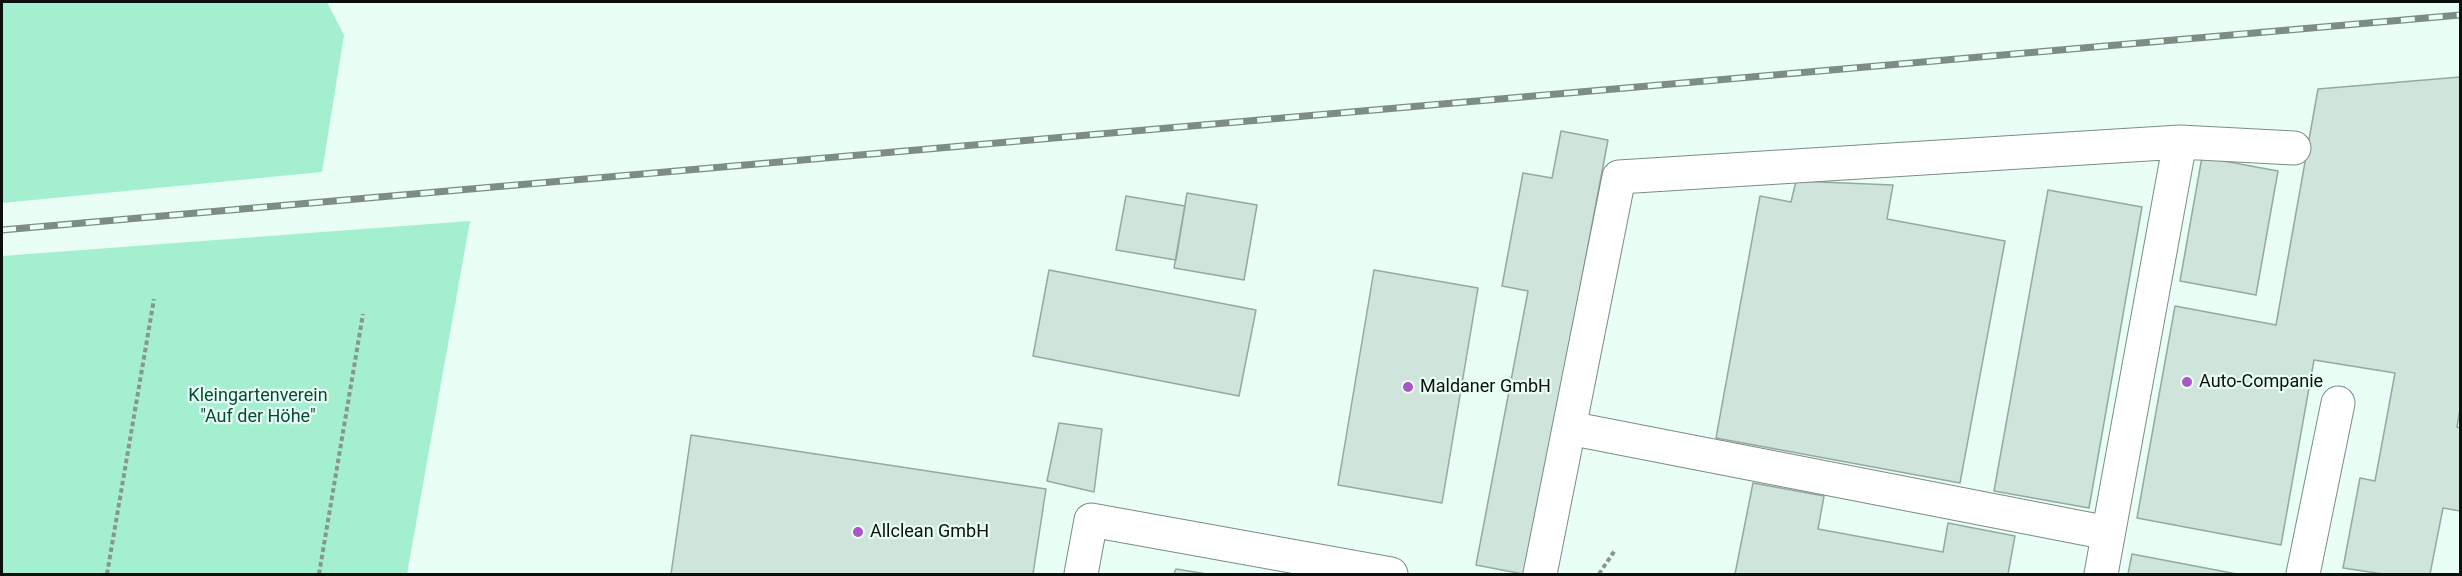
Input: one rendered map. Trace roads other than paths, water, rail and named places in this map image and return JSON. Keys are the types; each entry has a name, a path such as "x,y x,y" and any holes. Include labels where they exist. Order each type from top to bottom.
{"lane":[{"path":"2101,574 2180,142"},
{"path":"1540,574 1619,177 2180,142 2294,148"},
{"path":"2303,574 2338,403"},
{"path":"1569,429 2108,533"},
{"path":"1081,574 1091,520 1391,574"}],"railway":[{"path":"2,230 2460,15"}],"place":[{"name":"Auto-Companie","path":"2187,382"},
{"name":"Maldaner GmbH","path":"1408,387"},
{"name":"Allclean GmbH","path":"858,532"}],"park label":[{"name":"Kleingartenverein \"Auf der Höhe\"","path":"258,406"}]}
